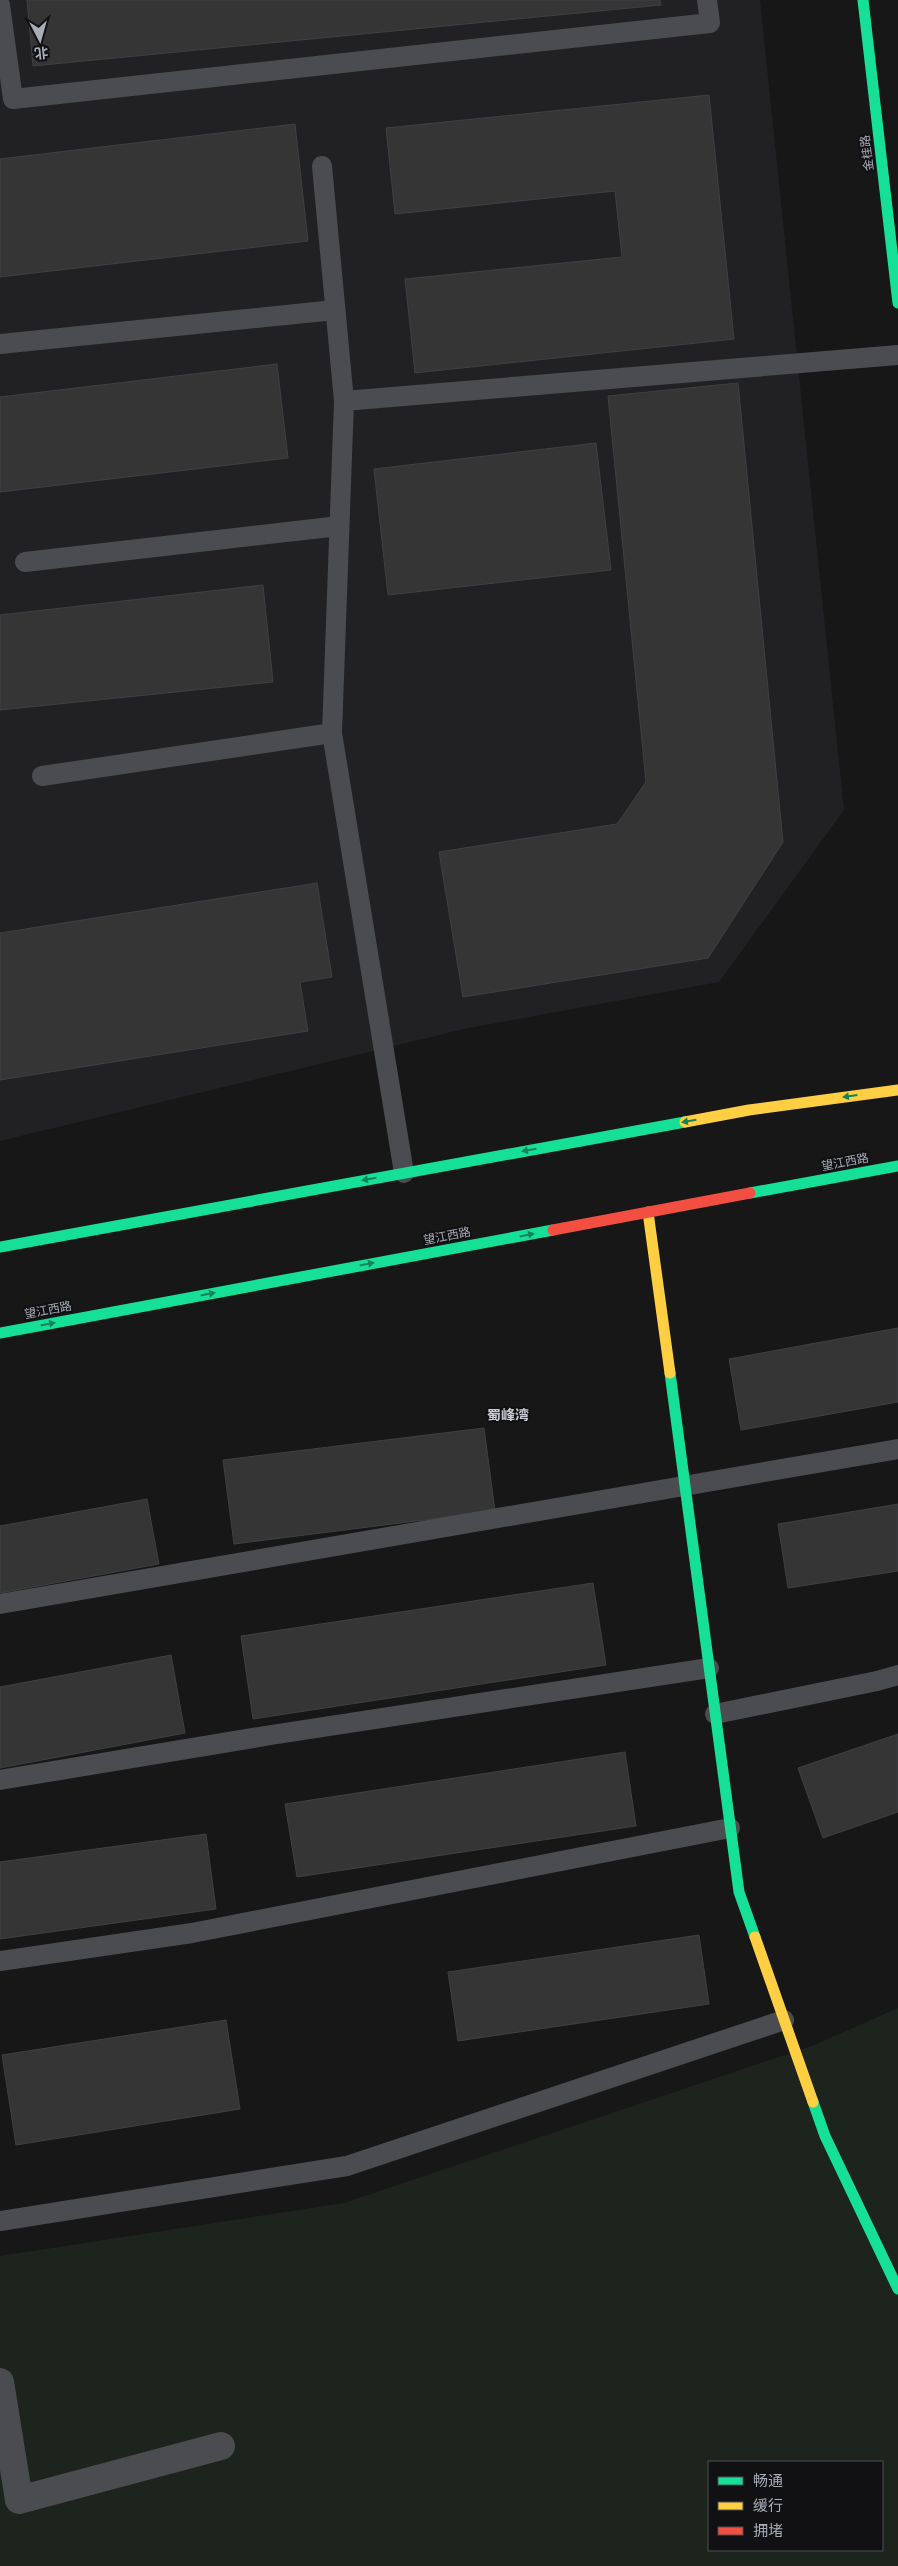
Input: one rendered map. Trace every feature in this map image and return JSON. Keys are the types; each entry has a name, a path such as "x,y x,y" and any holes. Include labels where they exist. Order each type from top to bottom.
{"main road":[{"name":"金桂路","path":"863,0 898,303"},
{"path":"0,1247 749,1110 898,1090"},
{"name":"望江西路","path":"0,1333 898,1166"},
{"path":"648,1212 739,1892 824,2136 898,2289"}],"street":[{"path":"0,2382 19,2500 221,2446"}],"lane":[{"path":"0,5 13,99 710,23 707,0"},
{"path":"322,166 344,401 332,734 404,1173"},
{"path":"0,344 335,310"},
{"path":"344,401 898,355"},
{"path":"25,562 339,526"},
{"path":"42,776 332,734"},
{"path":"0,1604 684,1484 898,1449"},
{"path":"0,1780 709,1668"},
{"path":"715,1714 898,1675"},
{"path":"0,1961 192,1933 730,1828"},
{"path":"0,2221 346,2166 784,2020"}],"shaded area":[{"path":"0,0 760,0 844,810 719,982 464,1029 0,1141"},
{"path":"898,2008 898,2566 0,2566 0,2256 344,2203 812,2046"}],"building":[{"path":"27,0 660,0 661,5 33,66"},
{"path":"709,95 734,339 415,373 405,279 622,257 615,191 395,214 386,128"},
{"path":"295,124 308,241 0,277 0,159"},
{"path":"277,364 288,458 0,492 0,397"},
{"path":"738,383 783,842 708,958 463,997 439,852 617,824 646,782 608,396"},
{"path":"596,443 611,570 388,595 374,469"},
{"path":"263,585 273,682 0,710 0,615"},
{"path":"317,883 332,977 300,982 308,1031 0,1080 0,933"},
{"path":"898,1328 898,1402 741,1430 729,1359"},
{"path":"484,1428 495,1511 234,1544 223,1460"},
{"path":"147,1499 159,1564 0,1593 0,1526"},
{"path":"898,1504 898,1571 788,1588 778,1524"},
{"path":"593,1583 606,1665 253,1719 241,1636"},
{"path":"171,1655 185,1733 0,1768 0,1687"},
{"path":"898,1734 898,1812 823,1838 798,1768"},
{"path":"625,1752 636,1826 297,1877 285,1804"},
{"path":"206,1834 216,1909 0,1939 0,1862"},
{"path":"699,1935 709,2004 458,2041 448,1972"},
{"path":"226,2020 240,2109 16,2145 2,2055"}],"traffic: fast":[{"path":"863,0 898,303"},
{"path":"0,1247 685,1122"},
{"path":"750,1193 898,1166"},
{"path":"0,1333 553,1230"},
{"path":"670,1373 739,1892 755,1937"},
{"path":"813,2102 825,2136 898,2289"}],"traffic: slow":[{"path":"685,1122 749,1110 898,1090"},
{"path":"648,1212 670,1373"},
{"path":"755,1937 813,2102"}],"traffic: jam":[{"path":"553,1230 750,1193"}],"district":[{"name":"蜀峰湾","path":"508,1415"}]}
